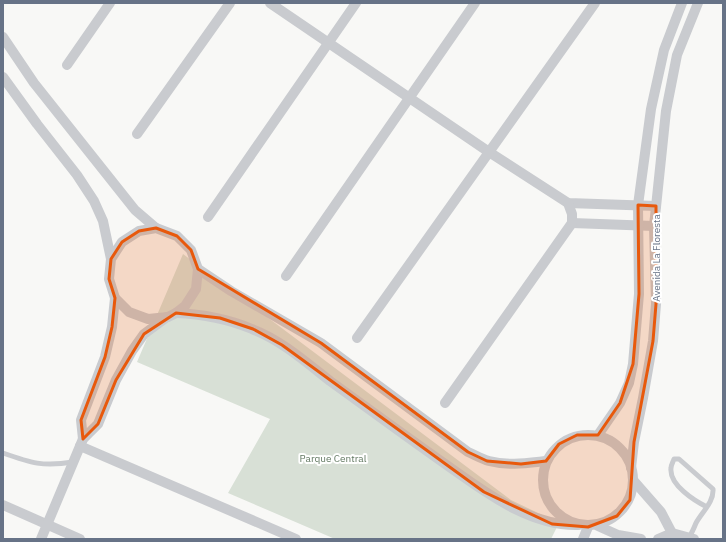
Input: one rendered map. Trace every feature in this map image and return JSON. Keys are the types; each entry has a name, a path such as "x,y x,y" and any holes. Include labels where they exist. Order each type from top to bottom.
{"street":[{"path":"67,65 110,3"},
{"path":"137,134 230,3"},
{"path":"270,3 489,152 568,203 656,206"},
{"path":"208,217 356,3"},
{"path":"286,276 476,3"},
{"path":"357,338 595,3"},
{"name":"Avenida La Floresta","path":"598,435 620,403 629,383 633,364 639,294 638,205 651,108 664,50 682,3"},
{"name":"Avenida La Floresta","path":"631,468 634,442 653,341 656,304 654,226 666,111 677,55 698,3"},
{"path":"3,37 34,83 135,210 156,228 177,236 191,250 198,269 196,289 185,306 144,334 132,351 116,380 98,424 82,442 41,539"},
{"path":"3,77 37,124 78,175 94,201 103,221 111,259 109,279 115,298 112,327 105,357 82,420 82,442"},
{"path":"445,403 572,223 572,214 568,203"},
{"path":"572,223 654,226"},
{"path":"111,259 122,242 138,231 156,228"},
{"path":"198,269 237,295 321,343 468,452 487,461 502,464 521,464 546,461"},
{"path":"115,298 129,312 148,319 172,315 192,314 220,318 253,329 282,345 484,492 522,512 552,524 588,526 617,516 630,500 633,480 631,468 626,455 616,443 598,435 577,435 559,444 546,461 542,481 547,501 560,517 588,526 618,535 641,539"},
{"path":"82,442 296,539"},
{"path":"633,480 661,512 672,533"},
{"path":"3,505 80,539"},
{"path":"583,539 588,526"},
{"path":"658,539 672,533 692,538"}],"lane":[{"path":"3,453 30,463 59,464 74,461"},
{"path":"692,538 697,522 707,507 712,497 713,489 679,459 674,459 671,467 671,473 678,487 697,502 707,507"}],"highlighted area":[{"path":"638,205 656,206 656,304 653,341 634,442 630,500 617,516 588,527 552,524 484,492 282,345 253,329 220,318 176,313 144,334 116,380 98,424 83,439 81,420 105,357 112,327 115,298 109,279 111,259 122,242 139,231 156,228 177,236 191,250 198,269 321,343 468,452 487,461 521,464 546,461 559,444 577,435 598,435 620,403 633,364 639,294"}],"green space":[{"name":"Parque Central","path":"183,254 511,500 559,523 551,539 335,539 228,493 270,419 137,362"}]}
